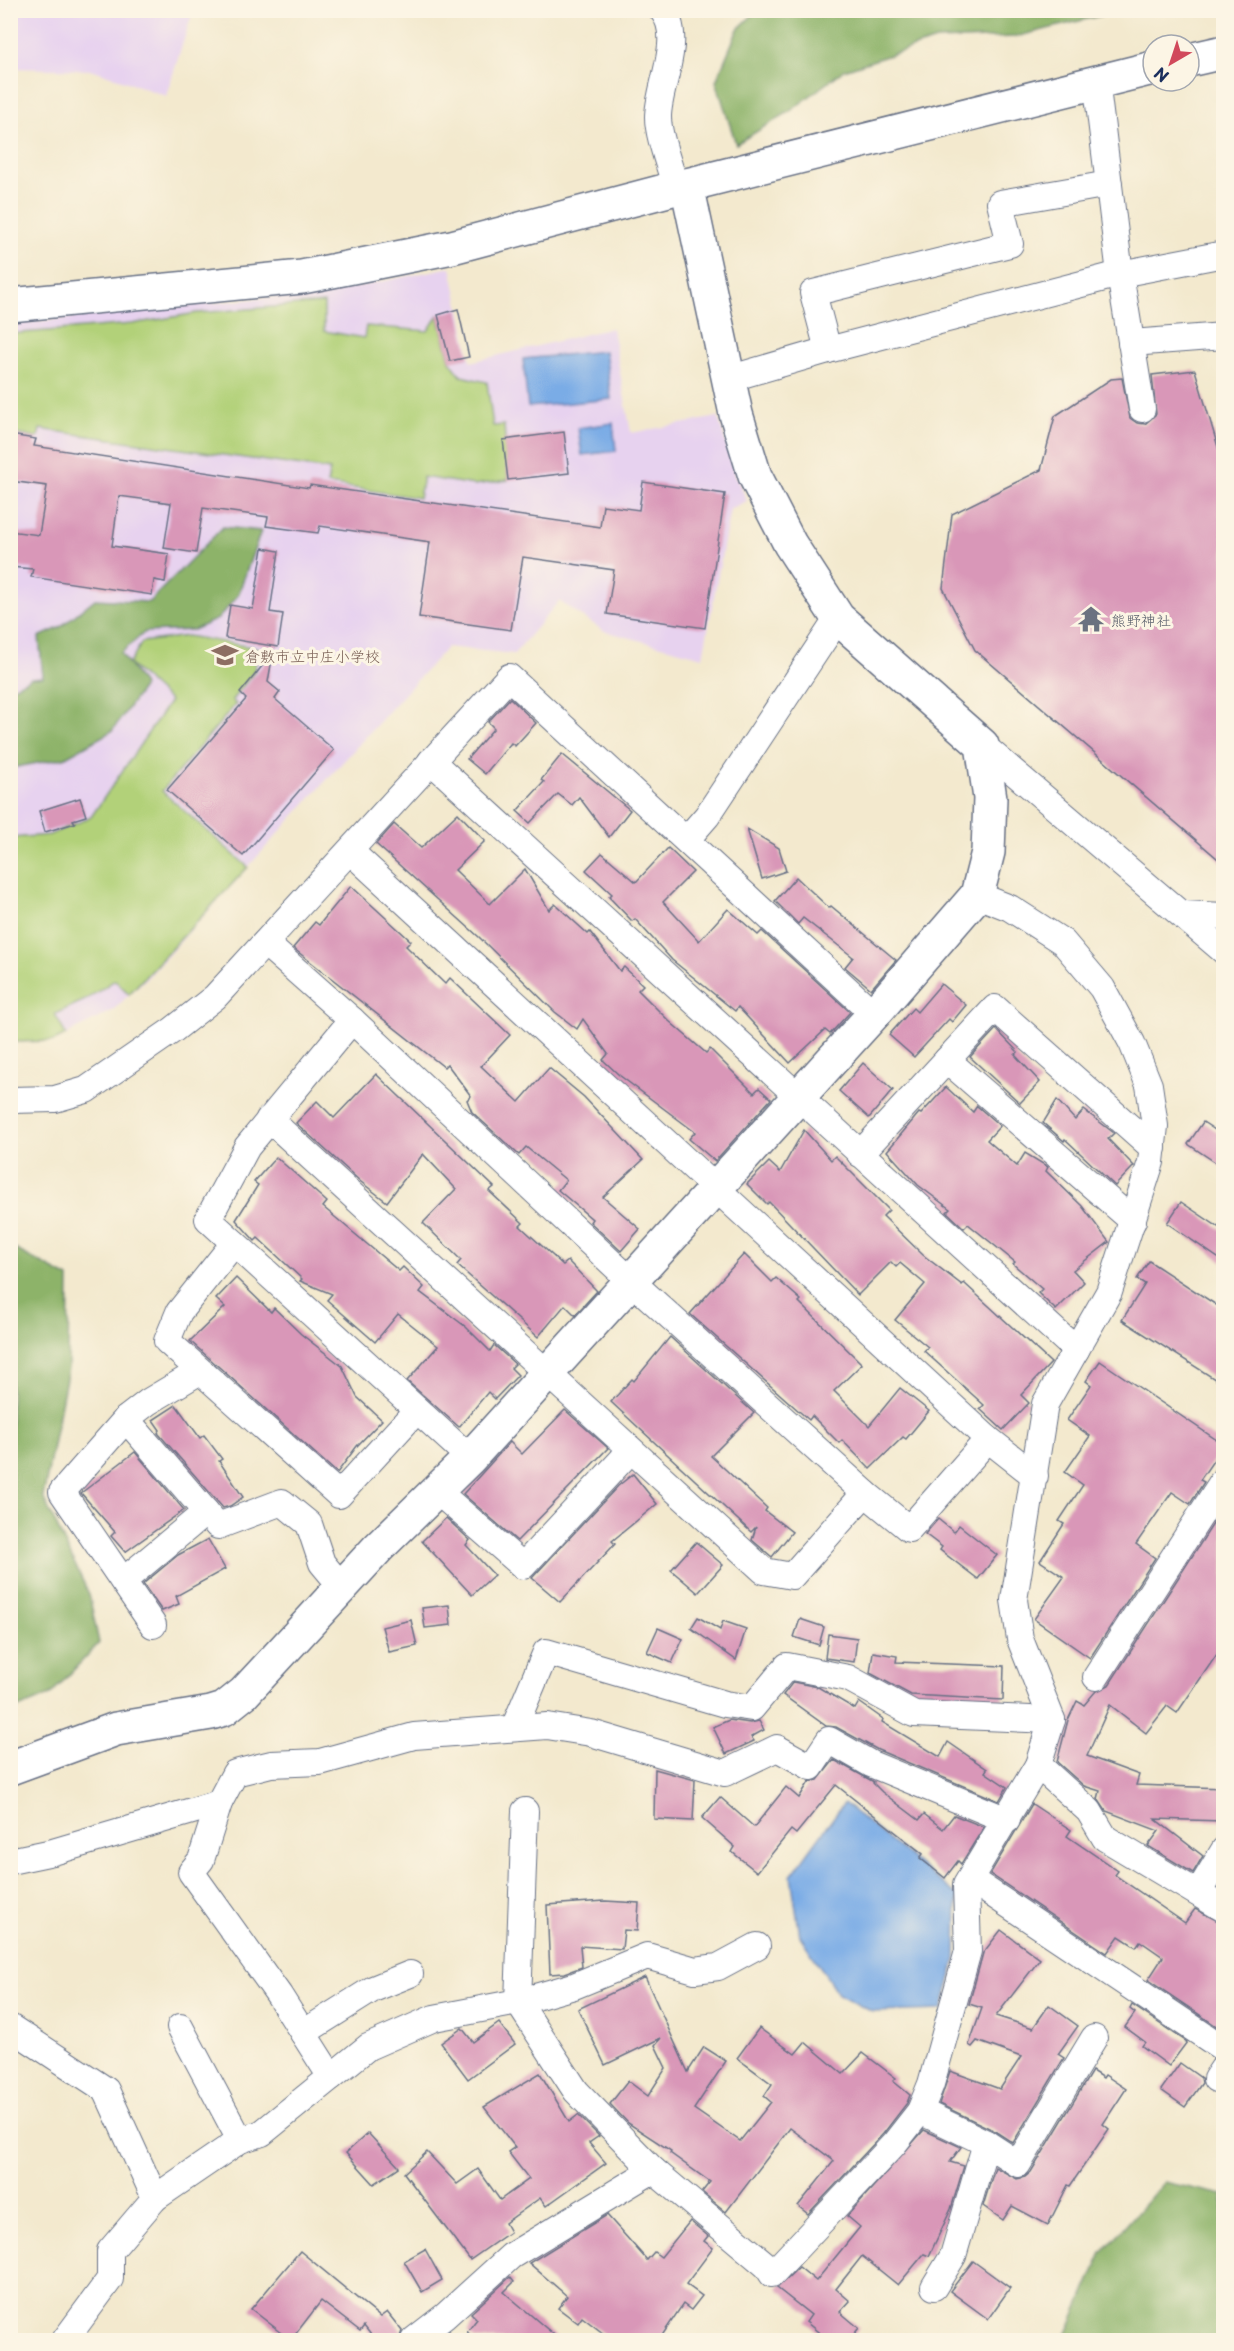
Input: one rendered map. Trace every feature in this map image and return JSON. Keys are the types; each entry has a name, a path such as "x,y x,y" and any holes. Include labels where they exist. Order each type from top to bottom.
{"street":[{"path":"662,10 668,17 672,38 658,118 681,187 728,379 755,476 790,544 838,618 982,746 1224,951"},
{"path":"1201,57 1224,52"},
{"path":"10,305 302,277 452,248 1096,80 1141,71"},
{"path":"1096,80 1120,274 1142,409"},
{"path":"828,350 813,293 1010,244 1000,203 1109,184"},
{"path":"728,379 828,350 1120,274 1224,254"},
{"path":"1131,343 1224,336"},
{"path":"687,839 707,816 838,618"},
{"path":"10,1100 55,1099 86,1090 173,1030 215,997 509,676 874,1014"},
{"path":"10,1768 116,1729 224,1709 244,1693 342,1587 470,1458 874,1014 977,896 988,852 990,798 982,746"},
{"path":"431,762 1076,1350"},
{"path":"350,851 988,1439 1035,1476"},
{"path":"525,1811 518,2002 576,2091 653,2170 767,2266 772,2274 894,2144 920,2111 931,2084 968,1952 966,1885 1038,1765 1052,1720 1020,1639 1014,1600 1045,1404 1109,1292 1151,1162 1155,1126 1149,1085 1132,1043 1102,988 1063,942 1010,908 977,896"},
{"path":"1183,914 1224,916"},
{"path":"265,943 352,1020 631,1281 865,1493 909,1529 988,1439"},
{"path":"860,1154 995,1008 1153,1148"},
{"path":"352,1020 247,1147 208,1219 470,1458"},
{"path":"947,1060 1133,1221"},
{"path":"269,1119 764,1570 792,1576 865,1493"},
{"path":"234,1243 179,1312 167,1341 339,1495 417,1410"},
{"path":"153,1625 62,1492 126,1419 148,1402 200,1371"},
{"path":"126,1419 218,1526 282,1502 309,1524 322,1563 342,1587"},
{"path":"436,1491 523,1566 631,1450"},
{"path":"1096,1677 1224,1479"},
{"path":"123,1581 206,1512"},
{"path":"514,1728 546,1652 725,1704 743,1707 752,1708 787,1666 848,1678 914,1714 1052,1720"},
{"path":"331,2077 266,1976 191,1872 201,1860 219,1803 235,1773 271,1764 320,1762 414,1736 547,1726 591,1733 725,1773 777,1748 811,1767 830,1740 871,1764 1007,1820"},
{"path":"1038,1765 1089,1810 1105,1838 1224,1909"},
{"path":"10,1861 53,1852 219,1803"},
{"path":"1198,1893 1224,1850"},
{"path":"970,1879 1224,2049"},
{"path":"64,2340 110,2279 110,2251 155,2198 240,2140 262,2133 368,2047 434,2018 518,2002 574,1986 647,1956 695,1970 718,1967 757,1946"},
{"path":"303,2033 373,1989 410,1974"},
{"path":"10,2026 106,2090 155,2198"},
{"path":"180,2026 240,2140"},
{"path":"920,2111 986,2143 1018,2164 1094,2038"},
{"path":"934,2287 953,2256 986,2143"},
{"path":"414,2340 445,2316 511,2256 653,2170"}],"shaded area":[{"path":"11,10 193,11 166,96 94,70 11,68"},
{"name":"倉敷市立中庄小学校","path":"451,267 471,362 612,328 631,433 718,417 735,474 747,501 730,509 703,657 604,631 559,601 514,654 447,647 152,973 112,1011 54,1041 11,1042 10,324 303,294 356,287"}],"green space":[{"path":"758,10 1120,11 1015,37 936,40 844,70 789,112 736,144 716,81 738,29"},
{"path":"324,303 324,331 364,338 366,326 428,331 438,315 450,361 461,376 487,382 493,426 504,425 508,480 474,485 423,477 419,498 327,484 330,470 40,429 38,438 11,433 10,334 132,324 197,313"},
{"path":"223,527 261,531 238,595 218,619 193,630 145,632 121,653 144,686 112,731 64,758 11,768 11,688 31,678 43,677 39,637 59,628 95,599 149,602"},
{"path":"187,636 259,648 254,672 232,700 236,704 162,791 248,867 129,994 115,980 85,1000 55,1014 66,1035 54,1041 11,1042 11,838 49,835 91,817 170,701 129,664 142,642"},
{"path":"11,1247 69,1278 68,1368 43,1497 89,1594 99,1643 50,1695 11,1711"},
{"path":"1164,2182 1223,2195 1223,2340 1064,2340 1102,2253"}],"water":[{"path":"605,351 611,399 528,407 523,359"},
{"path":"613,423 616,451 582,455 578,428"},
{"path":"844,1803 957,1895 956,1959 942,2010 872,2012 838,1994 800,1936 791,1876"}],"building":[{"path":"458,309 469,357 450,361 438,315"},
{"name":"熊野神社","path":"1195,370 1224,467 1224,864 975,650 943,588 952,514 1041,470 1055,416 1111,379 1122,378 1130,418 1137,423 1145,424 1156,414 1152,375"},
{"path":"564,432 569,473 508,480 503,440"},
{"path":"10,435 36,439 34,446 309,488 310,485 600,527 603,505 639,510 643,482 725,494 705,628 607,614 614,570 523,557 511,630 419,617 430,542 320,526 318,533 266,526 268,517 203,508 196,553 164,548 171,503 119,496 112,546 169,554 165,582 154,580 152,595 31,577 33,569 10,567 10,531 39,535 47,486 10,481"},
{"path":"263,548 279,551 270,612 283,614 278,647 225,638 230,605 253,609"},
{"path":"273,653 268,682 280,692 275,699 334,750 243,856 167,790 246,699 240,693"},
{"path":"510,698 536,723 515,746 511,743 485,774 467,759 494,728 488,722"},
{"path":"562,754 630,810 609,837 579,797 572,805 558,794 530,823 517,811 544,782 541,780"},
{"path":"80,798 86,816 73,820 75,823 45,832 39,811"},
{"path":"458,813 485,841 455,870 490,904 525,869 549,910 555,904 588,934 590,932 620,971 624,967 643,985 638,990 669,1021 706,1053 710,1049 754,1093 759,1088 771,1099 715,1161 689,1139 695,1132 619,1075 603,1060 608,1054 583,1019 577,1029 555,1012 479,937 376,844 394,824 421,848"},
{"path":"747,829 779,848 786,871 762,879"},
{"path":"668,848 693,872 663,902 699,941 728,909 758,935 762,931 850,1012 830,1034 825,1030 790,1063 738,1007 735,1011 672,960 635,919 632,921 609,897 612,894 586,870 602,853 636,882"},
{"path":"796,877 829,908 831,906 896,960 871,989 845,967 853,957 803,918 798,924 775,901"},
{"path":"351,886 411,941 406,946 445,984 450,978 510,1035 481,1066 519,1102 549,1068 584,1097 643,1160 603,1197 640,1229 621,1251 590,1222 592,1219 558,1190 566,1180 526,1147 519,1155 472,1112 467,1100 471,1096 447,1064 444,1067 293,948 315,922 319,925"},
{"path":"941,984 966,1005 952,1022 949,1019 914,1057 889,1035 913,1008 917,1012"},
{"path":"996,1029 1018,1052 1015,1055 1040,1082 1020,1103 970,1057"},
{"path":"863,1063 893,1090 869,1118 839,1091"},
{"path":"376,1074 494,1187 489,1191 523,1223 520,1226 563,1265 568,1261 597,1291 575,1315 565,1305 538,1337 457,1265 461,1260 423,1223 456,1189 423,1154 387,1202 361,1182 296,1123 317,1101 334,1118"},
{"path":"946,1087 973,1112 977,1106 1000,1126 987,1140 1017,1166 1025,1153 1048,1167 1046,1171 1082,1206 1109,1242 1073,1270 1084,1282 1056,1310 1038,1293 1042,1289 1013,1264 1015,1262 968,1224 964,1228 947,1212 950,1209 918,1185 887,1151 919,1113 921,1114"},
{"path":"1057,1100 1075,1120 1084,1110 1114,1133 1108,1139 1134,1166 1115,1186 1065,1139 1064,1141 1043,1123"},
{"path":"1203,1122 1224,1136 1224,1168 1188,1144"},
{"path":"804,1130 831,1160 835,1156 889,1210 883,1216 923,1255 962,1285 964,1283 1051,1363 1021,1395 1029,1403 1003,1430 980,1409 984,1405 924,1351 928,1347 895,1320 925,1284 900,1263 896,1267 891,1262 858,1295 769,1202 767,1204 747,1184 769,1162 780,1172"},
{"path":"276,1157 327,1202 323,1207 399,1271 403,1267 424,1287 420,1292 466,1327 490,1351 494,1345 515,1364 511,1368 518,1375 495,1399 488,1392 459,1427 407,1381 438,1346 398,1314 375,1342 327,1300 332,1294 300,1281 302,1279 258,1238 255,1241 236,1220 258,1185 254,1182"},
{"path":"1181,1202 1224,1231 1224,1262 1167,1223"},
{"path":"744,1254 772,1282 776,1278 801,1300 799,1302 862,1364 834,1391 869,1426 900,1388 929,1411 906,1439 903,1437 870,1469 842,1440 839,1443 812,1416 809,1420 690,1314"},
{"path":"1149,1261 1224,1310 1224,1385 1122,1320 1145,1284 1137,1279"},
{"path":"236,1278 271,1312 274,1308 301,1334 342,1366 357,1397 382,1420 357,1446 337,1473 190,1341 225,1307 216,1299"},
{"path":"670,1337 754,1413 711,1456 767,1508 765,1511 792,1532 772,1557 752,1540 756,1527 751,1532 611,1402 632,1379 634,1381"},
{"path":"1100,1361 1224,1445 1200,1480 1204,1482 1190,1504 1172,1492 1136,1544 1155,1558 1090,1658 1034,1619 1064,1577 1040,1561 1064,1524 1059,1521 1083,1485 1065,1472 1090,1436 1067,1420 1091,1385 1086,1381"},
{"path":"176,1405 200,1438 204,1435 222,1459 219,1461 243,1497 230,1506 223,1508 158,1433 160,1430 153,1420"},
{"path":"565,1410 608,1448 517,1541 463,1494 510,1442 522,1454"},
{"path":"135,1452 184,1510 125,1552 111,1536 115,1532 81,1493"},
{"path":"633,1474 657,1504 612,1541 615,1544 560,1602 532,1578 618,1486"},
{"path":"1224,1507 1224,1644 1177,1713 1167,1706 1146,1733 1110,1705 1087,1756 1139,1775 1136,1785 1224,1788 1224,1821 1155,1819 1203,1856 1193,1873 1148,1846 1159,1831 1106,1811 1098,1799 1100,1791 1084,1786 1057,1762 1068,1720 1077,1701 1084,1705 1095,1692 1109,1685"},
{"path":"446,1518 470,1540 466,1545 494,1575 472,1595 422,1541"},
{"path":"938,1519 954,1532 959,1525 997,1555 978,1579 940,1550 942,1547 925,1534"},
{"path":"208,1539 225,1569 176,1596 179,1604 162,1611 143,1584 178,1555"},
{"path":"696,1542 723,1565 698,1593 671,1570"},
{"path":"449,1605 451,1625 425,1628 422,1608"},
{"path":"698,1617 720,1630 723,1621 746,1629 736,1660 691,1628"},
{"path":"800,1619 824,1627 819,1645 794,1637"},
{"path":"411,1620 417,1646 389,1652 382,1627"},
{"path":"658,1628 683,1639 672,1663 647,1652"},
{"path":"828,1634 857,1638 854,1662 825,1658"},
{"path":"873,1652 897,1656 896,1662 1004,1666 1003,1700 911,1695 870,1673"},
{"path":"793,1682 818,1687 855,1709 859,1702 883,1719 882,1722 940,1757 948,1742 987,1769 985,1772 1007,1787 999,1801 878,1750 836,1727 826,1726 783,1695"},
{"path":"729,1720 750,1723 759,1721 764,1730 751,1737 754,1741 726,1754 713,1727"},
{"path":"834,1760 874,1782 882,1792 919,1820 924,1814 943,1829 954,1815 984,1827 961,1864 958,1861 945,1878 920,1858 923,1854 836,1785 796,1834 791,1830 757,1872 732,1852 735,1847 702,1818 720,1797 754,1827 786,1787 799,1798 809,1782 818,1780"},
{"path":"655,1769 695,1780 693,1821 654,1819"},
{"path":"1032,1804 1071,1830 1067,1836 1118,1871 1115,1875 1185,1923 1195,1909 1224,1924 1224,2031 1148,1980 1163,1957 1140,1941 1136,1947 1119,1936 1107,1953 990,1874"},
{"path":"605,1901 639,1903 637,1931 624,1930 622,1949 580,1946 582,1967 565,1973 550,1974 547,1905"},
{"path":"1001,1930 1040,1959 996,2016 1033,2028 1049,2005 1078,2026 1058,2054 1064,2058 1013,2143 993,2130 939,2104 950,2071 1000,2089 1021,2057 977,2041 972,2047 969,2045 982,2008 969,2004 983,1953"},
{"path":"645,1977 688,2072 704,2047 726,2061 694,2109 740,2141 771,2102 764,2096 772,2084 737,2058 759,2028 795,2054 805,2042 843,2074 863,2053 896,2078 893,2081 910,2095 907,2103 883,2134 808,2214 798,2206 834,2161 790,2128 726,2212 702,2192 710,2182 670,2153 671,2151 628,2123 610,2104 628,2081 648,2096 666,2068 655,2045 661,2038 605,2065 578,2009"},
{"path":"1132,2005 1187,2042 1169,2066 1142,2046 1145,2042 1125,2027 1135,2013 1130,2009"},
{"path":"499,2023 515,2044 468,2079 441,2043 462,2028 473,2042"},
{"path":"1180,2063 1201,2078 1202,2083 1185,2107 1161,2090"},
{"path":"1092,2071 1103,2078 1105,2075 1126,2089 1103,2124 1109,2129 1070,2186 1068,2185 1048,2225 1012,2206 1003,2220 983,2206 995,2167 1017,2179 1031,2172"},
{"path":"540,2073 569,2122 578,2115 599,2136 589,2143 606,2163 546,2206 540,2198 505,2223 510,2232 470,2260 404,2173 427,2152 457,2184 478,2169 500,2200 529,2179 508,2152 515,2147 484,2107"},
{"path":"924,2130 961,2147 950,2162 964,2166 951,2209 929,2256 924,2254 898,2285 862,2256 836,2289 850,2301 840,2312 859,2328 849,2340 828,2340 806,2322 811,2315 777,2288 799,2267 816,2281 860,2227 847,2216"},
{"path":"368,2133 399,2167 374,2184 346,2153"},
{"path":"607,2215 647,2260 654,2252 661,2257 690,2221 708,2236 704,2241 713,2248 686,2284 702,2296 691,2310 683,2304 659,2340 612,2340 582,2317 578,2323 558,2308 567,2296 529,2263"},
{"path":"425,2249 442,2280 422,2292 404,2261"},
{"path":"300,2251 380,2317 387,2312 402,2331 399,2340 375,2340 364,2326 360,2331 321,2301 291,2340 251,2309"},
{"path":"973,2261 1010,2288 988,2319 950,2291"},
{"path":"510,2277 514,2282 504,2292 560,2340 477,2340 467,2332 477,2319 471,2313"}],"place":[{"name":"熊野神社","path":"1091,619"},
{"name":"倉敷市立中庄小学校","path":"225,655"}]}
